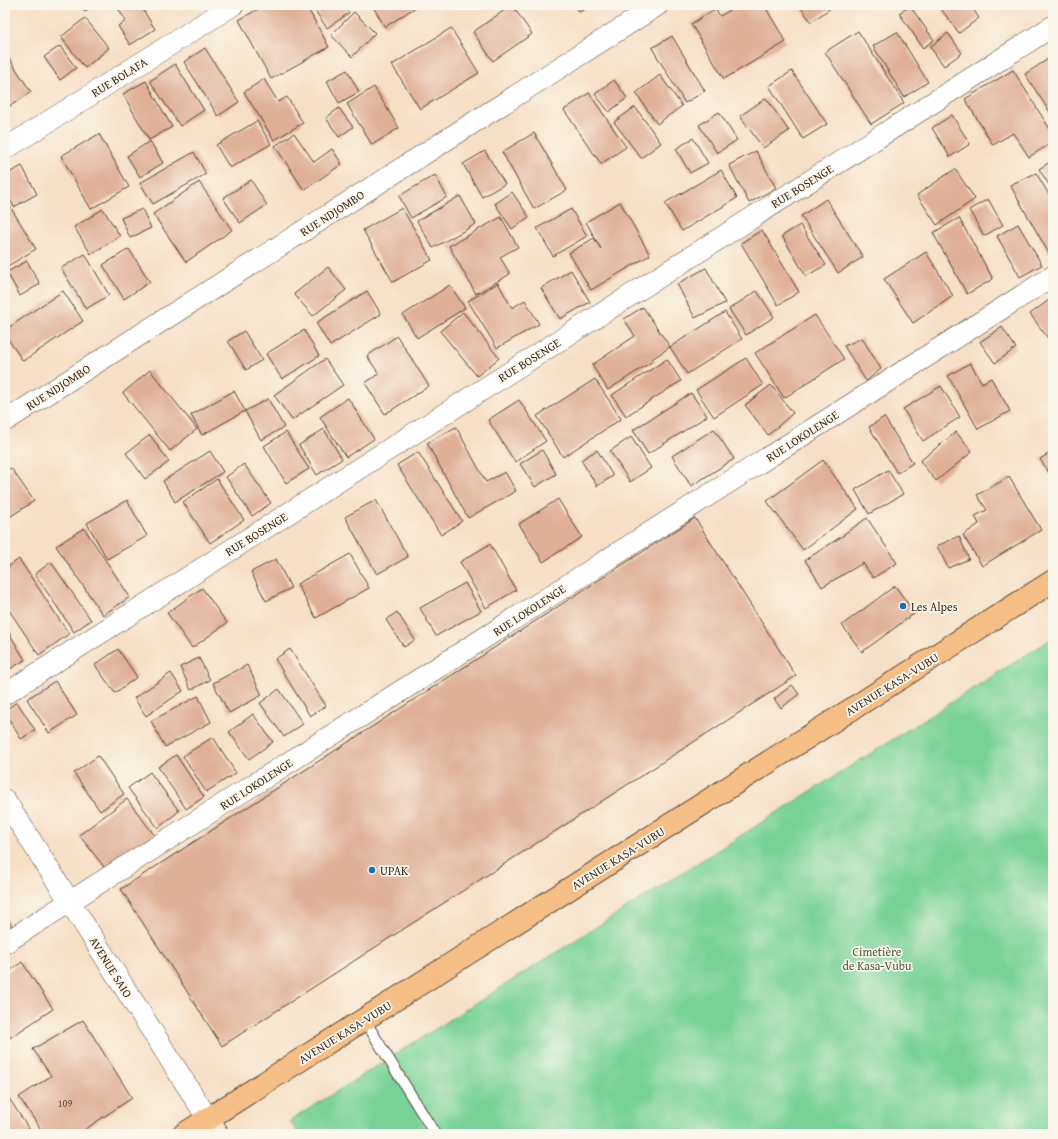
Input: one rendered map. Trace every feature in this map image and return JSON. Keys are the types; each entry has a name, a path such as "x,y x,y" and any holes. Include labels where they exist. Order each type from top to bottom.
{"main road":[{"name":"AVENUE KASA-VUBU","path":"184,1134 212,1126 364,1019 1053,581"}],"street":[{"name":"RUE BOLAFA","path":"5,149 233,5"},
{"name":"RUE NDJOMBO","path":"5,421 658,5"},
{"name":"RUE BOSENGE","path":"5,694 1053,26"},
{"name":"RUE LOKOLENGE","path":"5,944 1053,276"},
{"name":"AVENUE SAIO","path":"5,800 212,1126"}],"lane":[{"path":"364,1019 435,1134"}],"green space":[{"name":"Cimetière de Kasa-Vubu","path":"1053,638 1053,1134 299,1134 290,1121"}],"building":[{"path":"5,5 10,12 5,15"},
{"path":"82,5 95,5 85,11"},
{"path":"116,5 140,5 155,29 130,45 118,26 126,21"},
{"path":"265,5 306,5 329,47 271,79 239,20"},
{"path":"311,5 343,5 349,13 327,28"},
{"path":"372,5 419,5 385,27"},
{"path":"512,5 532,34 493,61 473,32"},
{"path":"575,5 592,5 579,12"},
{"path":"739,5 764,5 786,42 724,79 691,24 715,9 720,16"},
{"path":"799,5 835,5 811,22"},
{"path":"938,5 970,5 979,18 959,33"},
{"path":"910,6 934,40 923,48 899,13"},
{"path":"354,12 375,33 352,57 331,35"},
{"path":"85,18 109,48 85,68 61,37"},
{"path":"451,28 479,73 420,109 392,65"},
{"path":"858,31 904,103 871,124 825,52"},
{"path":"897,32 928,82 904,97 873,46"},
{"path":"948,33 962,53 944,66 930,47"},
{"path":"672,36 705,91 685,103 652,48"},
{"path":"60,46 76,68 60,80 44,57"},
{"path":"205,48 239,102 218,116 184,62"},
{"path":"5,52 31,92 10,106 5,98"},
{"path":"1053,56 1053,117 1025,74"},
{"path":"175,64 204,110 180,126 150,81"},
{"path":"347,70 359,92 339,103 327,81"},
{"path":"1013,70 1053,134 1053,142 1029,157 1013,133 993,145 965,99"},
{"path":"792,71 827,124 803,139 769,86"},
{"path":"660,75 682,106 657,124 636,93"},
{"path":"264,79 278,102 287,97 303,123 274,140 244,92"},
{"path":"614,80 627,98 609,112 595,94"},
{"path":"146,81 172,127 149,140 123,94"},
{"path":"374,87 399,128 372,145 347,104"},
{"path":"589,93 626,147 601,164 564,110"},
{"path":"766,98 789,131 763,148 740,116"},
{"path":"635,107 661,143 641,158 614,122"},
{"path":"339,108 353,127 339,137 326,118"},
{"path":"719,112 737,140 717,153 699,125"},
{"path":"952,115 970,144 950,157 932,128"},
{"path":"257,121 271,144 230,168 216,145"},
{"path":"294,133 314,162 332,149 342,164 304,190 275,146"},
{"path":"534,133 567,190 534,209 502,152"},
{"path":"99,134 129,187 91,209 61,156"},
{"path":"693,138 708,163 690,173 676,149"},
{"path":"150,141 163,163 140,177 127,156"},
{"path":"485,151 505,184 482,197 463,164"},
{"path":"756,151 776,188 749,203 729,165"},
{"path":"194,152 206,174 153,204 140,183"},
{"path":"1053,160 1053,191 1039,169"},
{"path":"22,166 37,194 14,207 5,190 5,175"},
{"path":"955,169 975,199 937,225 917,195"},
{"path":"721,170 737,198 682,231 665,203"},
{"path":"1036,173 1053,201 1053,256 1051,257 1010,185"},
{"path":"435,175 447,197 411,218 399,196"},
{"path":"251,180 267,205 240,223 223,198"},
{"path":"199,182 232,230 186,262 153,214"},
{"path":"512,192 529,217 512,229 495,204"},
{"path":"460,196 476,224 433,248 417,221"},
{"path":"5,198 36,249 6,267 5,266"},
{"path":"826,199 863,257 838,273 801,216"},
{"path":"988,199 1003,225 984,236 969,210"},
{"path":"620,202 650,255 591,290 569,253 594,238 601,249 586,222"},
{"path":"402,208 432,260 393,282 363,230"},
{"path":"103,209 120,236 91,254 74,227"},
{"path":"142,209 151,228 130,238 121,218"},
{"path":"571,209 587,236 553,256 537,228"},
{"path":"501,217 518,247 500,257 510,274 476,294 449,246"},
{"path":"959,218 993,279 967,294 933,233"},
{"path":"1018,224 1042,265 1020,277 997,236"},
{"path":"800,225 826,265 806,276 782,236"},
{"path":"762,230 799,292 778,305 741,243"},
{"path":"129,249 150,282 124,299 103,265"},
{"path":"926,252 953,296 913,323 884,279"},
{"path":"85,254 109,295 86,309 61,268"},
{"path":"27,261 40,284 20,296 7,272"},
{"path":"328,267 346,290 313,316 294,294"},
{"path":"706,268 725,303 695,318 677,284"},
{"path":"571,270 590,302 560,319 541,288"},
{"path":"498,283 512,308 525,300 539,324 497,348 468,301"},
{"path":"450,285 465,308 417,338 403,315"},
{"path":"63,291 83,321 23,361 5,335 5,330"},
{"path":"367,291 381,314 330,346 316,323"},
{"path":"757,291 774,317 746,335 729,309"},
{"path":"1053,297 1053,345 1030,314"},
{"path":"643,307 670,347 652,359 653,361 608,390 592,365 635,336 624,319"},
{"path":"463,312 499,358 477,376 440,331"},
{"path":"725,312 742,339 687,374 670,347"},
{"path":"815,315 844,359 784,398 755,353"},
{"path":"1002,327 1016,348 995,363 980,342"},
{"path":"304,330 319,356 282,379 266,354"},
{"path":"244,331 262,360 246,370 228,341"},
{"path":"397,336 429,386 385,414 365,383 379,374 367,356"},
{"path":"862,338 881,369 866,381 844,346"},
{"path":"746,358 763,385 714,417 696,390"},
{"path":"325,359 343,385 292,420 274,395"},
{"path":"667,359 681,381 626,416 612,395"},
{"path":"970,363 982,383 991,378 1010,411 978,429 948,376"},
{"path":"150,370 197,429 170,451 123,393"},
{"path":"595,379 621,419 563,457 537,416"},
{"path":"771,385 793,413 768,435 745,405"},
{"path":"941,386 960,417 923,441 903,409"},
{"path":"234,391 245,411 202,435 191,415"},
{"path":"691,393 707,416 648,454 633,430"},
{"path":"348,398 374,439 346,457 320,417"},
{"path":"268,399 284,427 261,440 245,411"},
{"path":"519,400 546,441 515,462 488,420"},
{"path":"884,417 913,463 897,473 869,427"},
{"path":"456,427 486,482 505,472 516,491 468,518 427,443"},
{"path":"324,429 342,459 317,475 299,445"},
{"path":"714,429 734,459 691,486 672,456"},
{"path":"286,432 309,469 286,483 264,446"},
{"path":"956,432 972,452 936,481 920,461"},
{"path":"150,435 169,462 145,479 126,453"},
{"path":"631,437 651,468 630,482 610,451"},
{"path":"542,450 556,474 535,487 520,464"},
{"path":"597,450 613,476 597,486 581,460"},
{"path":"210,451 223,472 175,502 163,481"},
{"path":"1053,451 1053,479 1040,459"},
{"path":"418,452 462,521 441,535 397,465"},
{"path":"823,460 858,509 803,550 767,501"},
{"path":"244,464 271,503 252,516 226,477"},
{"path":"11,468 34,501 5,520 5,472"},
{"path":"888,470 903,494 869,514 855,490"},
{"path":"1009,477 1041,530 982,566 963,535 979,524 975,516 987,510 977,495"},
{"path":"217,479 244,520 210,543 183,502"},
{"path":"558,499 582,537 543,562 519,524"},
{"path":"127,500 147,536 107,559 87,523"},
{"path":"376,500 408,557 377,574 345,517"},
{"path":"695,518 796,676 222,1046 121,889"},
{"path":"867,518 897,563 873,578 863,563 822,587 805,560"},
{"path":"84,528 130,597 103,615 56,546"},
{"path":"959,536 969,559 948,568 937,546"},
{"path":"490,544 516,590 486,608 460,562"},
{"path":"350,554 369,588 316,618 297,584"},
{"path":"19,559 69,634 39,655 5,604 5,569"},
{"path":"276,559 291,588 266,601 251,572"},
{"path":"51,562 91,620 74,632 35,574"},
{"path":"465,583 481,611 436,636 420,608"},
{"path":"895,586 915,613 862,652 842,625"},
{"path":"202,588 227,623 192,648 167,613"},
{"path":"397,612 415,640 404,647 386,620"},
{"path":"5,626 25,660 5,672"},
{"path":"118,649 137,677 115,693 95,665"},
{"path":"290,649 326,706 310,716 275,659"},
{"path":"199,658 210,680 191,690 180,667"},
{"path":"247,665 262,695 229,713 213,683"},
{"path":"171,673 183,691 146,716 134,698"},
{"path":"55,681 77,715 49,733 27,699"},
{"path":"792,685 799,694 781,708 774,699"},
{"path":"279,689 303,724 284,737 260,703"},
{"path":"198,696 211,722 165,747 151,721"},
{"path":"17,702 35,730 21,739 5,713 5,710"},
{"path":"253,714 273,742 249,759 229,732"},
{"path":"213,737 236,773 206,792 183,756"},
{"path":"176,755 204,797 186,809 158,767"},
{"path":"98,756 124,794 100,811 74,773"},
{"path":"150,772 179,811 158,828 128,788"},
{"path":"127,799 155,836 108,872 79,835"},
{"path":"5,916 12,926 5,931"},
{"path":"22,962 53,1009 5,1041 5,974"},
{"path":"83,1020 132,1098 78,1134 44,1134 19,1097 51,1076 33,1049"},
{"path":"7,1095 32,1134 5,1134 5,1096"}],"place":[{"name":"Les Alpes","path":"903,606"},
{"name":"UPAK","path":"372,870"}]}
